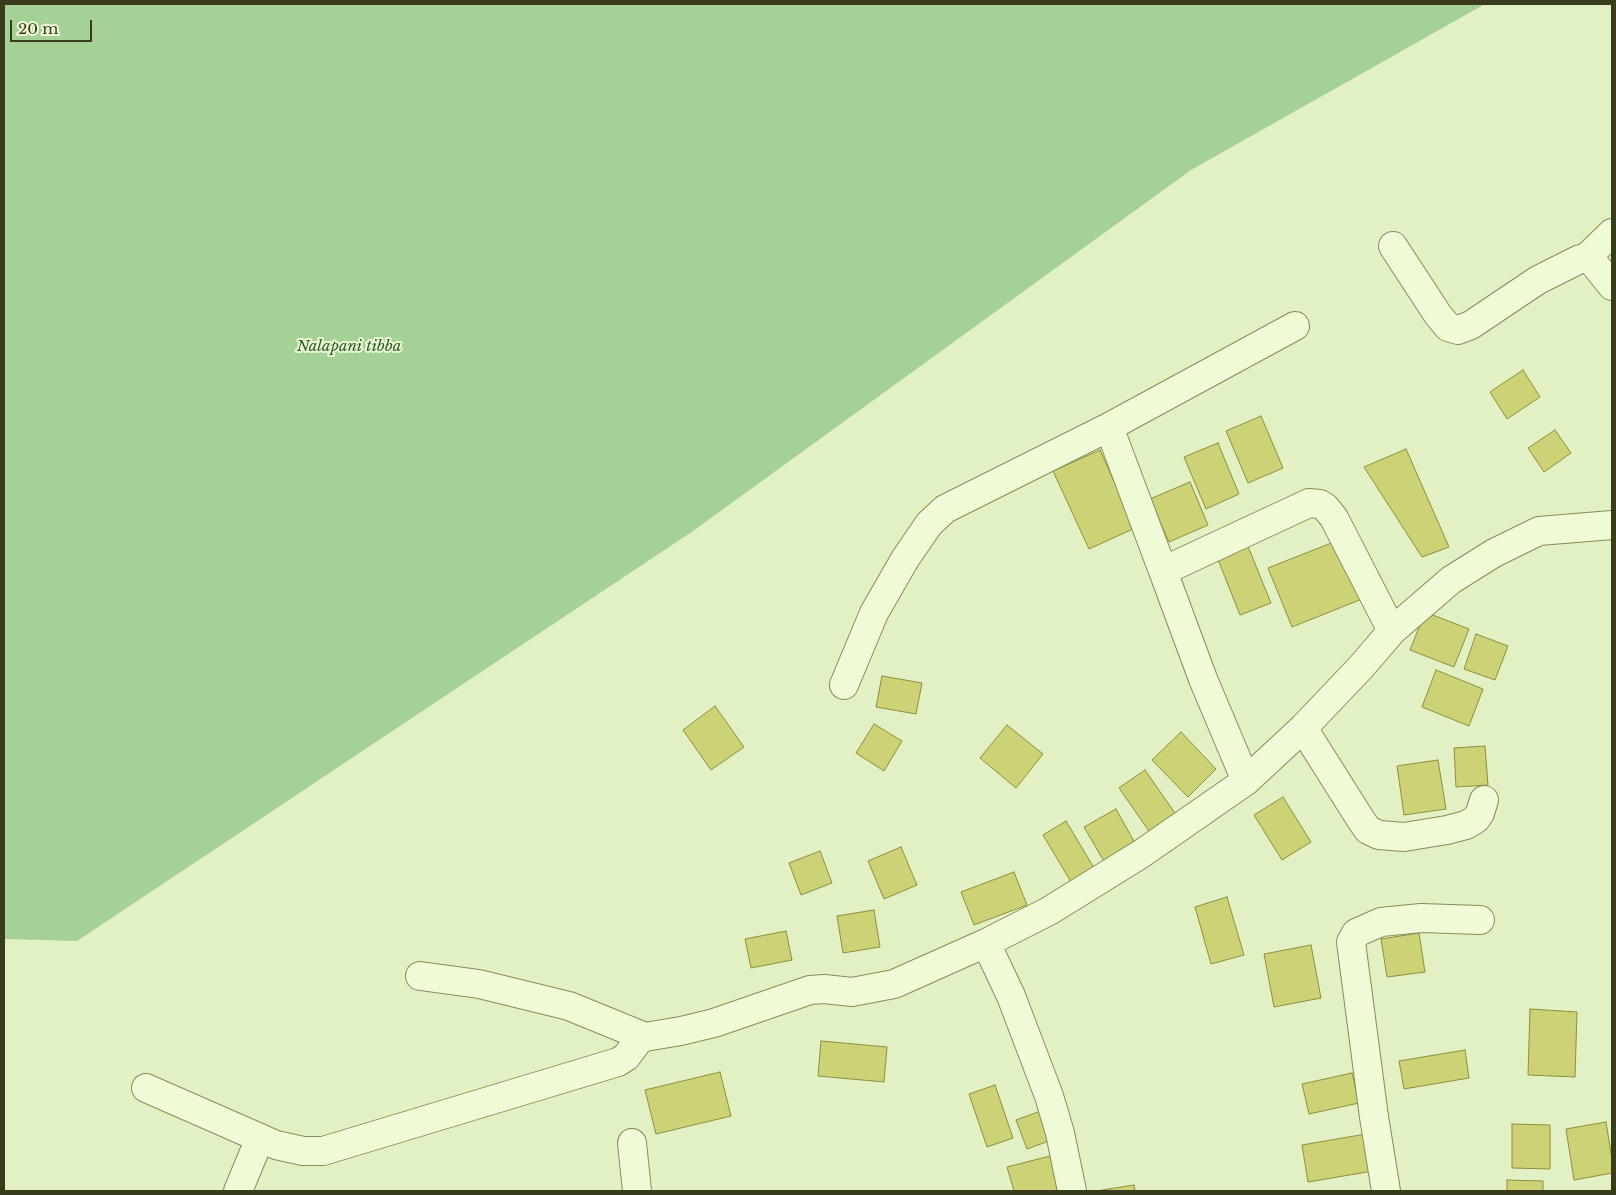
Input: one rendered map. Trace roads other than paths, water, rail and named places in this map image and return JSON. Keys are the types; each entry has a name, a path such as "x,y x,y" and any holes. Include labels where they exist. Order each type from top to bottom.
{"street":[{"path":"1393,246 1438,315 1448,327 1458,330 1471,325 1538,280 1574,261 1586,258 1612,233"},
{"path":"1586,258 1592,261 1612,286"},
{"path":"844,686 874,613 905,559 929,524 945,508 1109,427 1295,326"},
{"path":"1109,427 1204,679 1246,781"},
{"path":"1163,570 1309,504 1320,504 1326,507 1334,518 1392,631"},
{"path":"146,1088 276,1145 303,1151 323,1150 618,1062 626,1057 638,1041 645,1037 714,1023 810,990 824,989 852,992 894,984 986,943 1049,911 1141,854 1246,781 1303,728 1392,631 1451,580 1494,553 1539,531 1612,525"},
{"path":"1303,728 1368,830 1379,835 1404,836 1447,830 1466,825 1476,819 1484,800"},
{"path":"1386,1191 1374,1117 1351,942 1356,933 1380,922 1421,918 1480,920"},
{"path":"986,943 1011,996 1049,1096 1060,1133 1072,1191"},
{"path":"420,976 479,984 569,1006 645,1037"},
{"path":"238,1191 260,1138"},
{"path":"632,1143 637,1191"}],"park label":[{"name":"Nalapani tibba","path":"349,347"}]}
